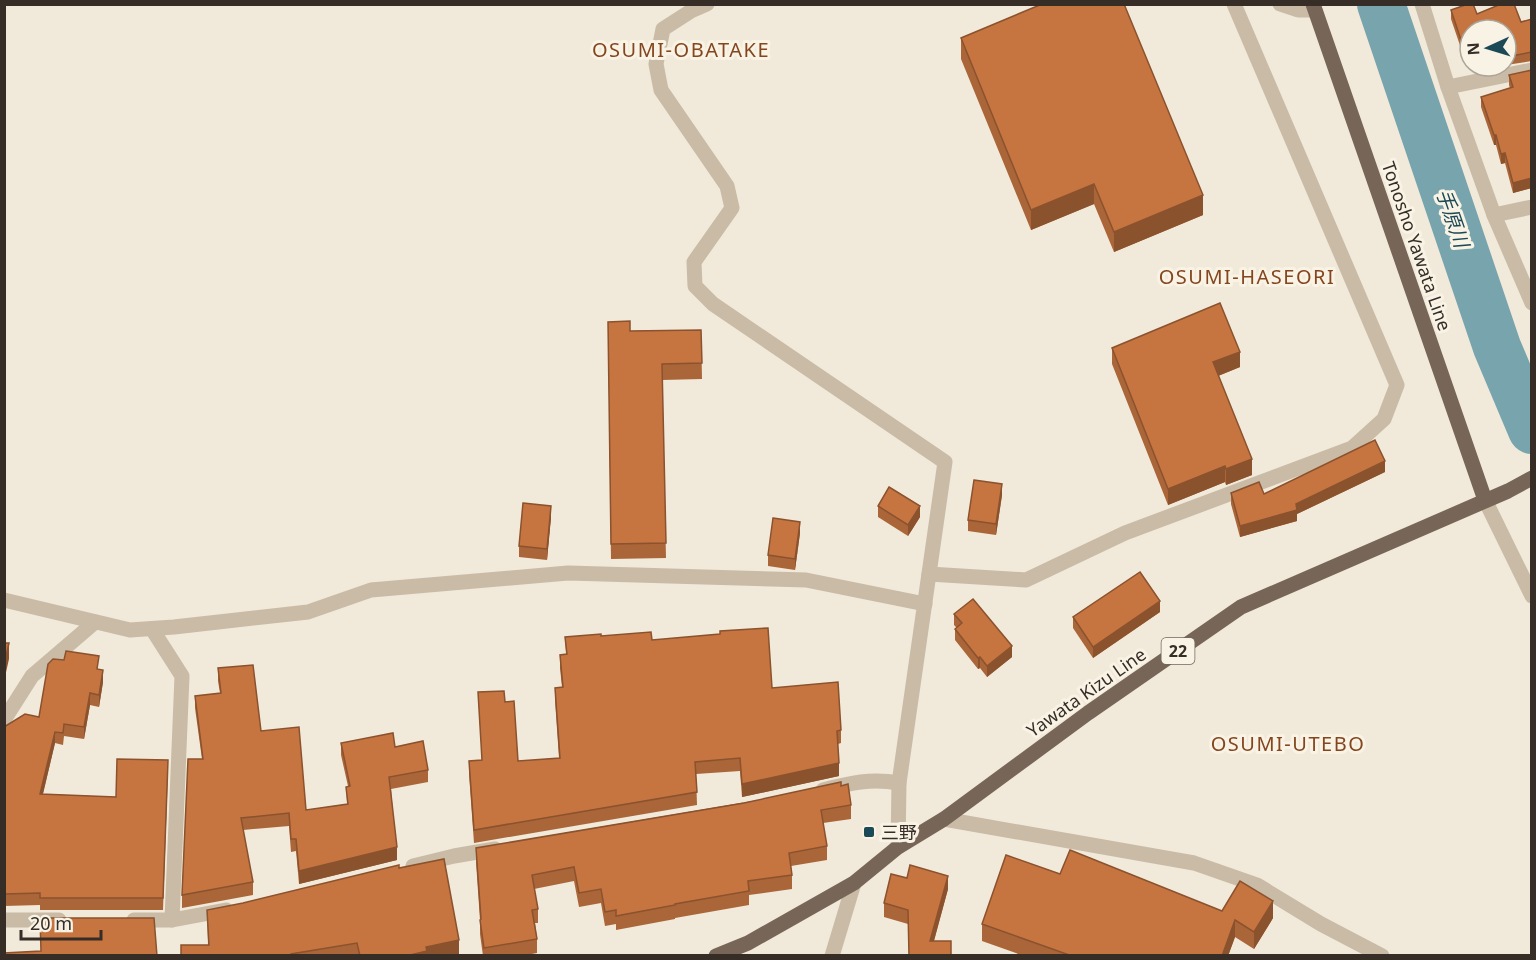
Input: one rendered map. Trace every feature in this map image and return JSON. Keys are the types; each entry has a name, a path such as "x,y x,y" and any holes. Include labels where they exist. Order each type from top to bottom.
{"main road":[{"name":"Tonosho Yawata Line","path":"1314,7 1485,500"},
{"name":"Yawata Kizu Line","path":"716,956 748,943 854,883 898,847 944,819 1088,713 1241,607 1508,491 1532,478"}],"street":[{"path":"707,4 691,11 663,29 656,64 661,90 727,186 732,208 694,262 695,286 713,304 945,462 899,783 898,847"},
{"path":"929,574 1026,580 1125,533 1353,448 1384,419 1397,385 1234,4"},
{"path":"1280,4 1298,10 1314,7"},
{"path":"1422,4 1494,215 1532,303"},
{"path":"1449,87 1532,70"},
{"path":"1494,215 1532,207"},
{"path":"1485,500 1532,596"},
{"path":"4,600 130,630 308,612 371,590 568,573 806,580 925,604"},
{"path":"4,720 32,676 95,622"},
{"path":"152,629 182,676 172,920"},
{"path":"804,794 861,781 899,783"},
{"path":"944,819 1194,863 1257,885 1321,924 1382,956"},
{"path":"398,870 454,856 511,847"},
{"path":"832,956 854,883"},
{"path":"124,920 172,920 240,908"},
{"path":"4,920 76,920"}],"building":[{"path":"1042,4 1124,4 1203,195 1114,232 1094,184 1031,210 961,38"},
{"path":"1473,4 1477,14 1501,4 1514,4 1521,22 1532,19 1532,52 1518,55 1518,18 1458,18 1458,31 1451,10"},
{"path":"1532,70 1532,178 1513,183 1505,153 1501,154 1481,97 1513,87 1510,78 1518,78 1518,73"},
{"path":"1220,303 1240,352 1213,362 1252,459 1226,469 1225,466 1168,489 1112,348"},
{"path":"630,321 630,331 701,330 702,363 662,364 666,543 611,544 608,322"},
{"path":"1375,440 1385,461 1296,504 1297,510 1240,526 1231,493 1259,482 1264,494"},
{"path":"974,480 1002,484 996,524 968,520"},
{"path":"889,487 920,506 908,525 878,506"},
{"path":"523,503 551,506 547,549 519,546"},
{"path":"773,518 800,522 795,559 768,555"},
{"path":"1140,572 1160,601 1093,647 1073,617"},
{"path":"973,599 1012,646 987,666 955,629 962,623 954,614"},
{"path":"768,628 772,688 838,682 841,730 837,731 839,763 742,784 740,758 695,762 697,792 474,830 469,761 482,760 478,692 504,691 505,702 514,701 518,761 560,758 555,688 563,687 560,655 567,654 565,637 651,632 652,640 720,634 720,631"},
{"path":"4,643 9,643 4,665"},
{"path":"66,651 99,656 97,669 103,670 99,695 90,693 84,727 64,724 63,733 55,732 40,794 116,797 117,759 168,760 163,898 40,898 40,893 4,894 4,727 25,714 39,717 48,664 53,659 64,660"},
{"path":"253,665 261,731 299,727 306,810 348,804 346,787 350,786 341,743 393,733 395,747 423,741 428,770 389,777 397,847 299,871 296,839 291,839 289,813 241,818 253,882 182,895 188,759 203,759 195,696 221,693 218,668"},
{"path":"841,782 841,786 848,784 851,805 821,810 827,846 789,853 792,875 748,881 749,891 616,916 616,910 605,912 601,889 579,893 574,867 532,875 538,909 532,910 537,939 484,948 476,848 744,803"},
{"path":"1070,850 1222,911 1240,881 1273,901 1254,932 1235,920 1222,956 1072,956 982,924 1006,855 1060,874"},
{"path":"444,859 459,940 426,947 427,951 406,956 360,956 357,943 291,954 291,956 181,956 181,945 209,945 207,910 399,865 399,868"},
{"path":"910,865 948,876 930,941 951,941 951,956 909,956 908,910 884,903 891,874 907,878"},
{"path":"40,918 154,918 157,956 4,956 4,953 41,951"}],"waterway":[{"name":"手原川","path":"1381,4 1497,347 1532,430"}],"place":[{"name":"三野","path":"869,832"}],"district":[{"name":"OSUMI-OBATAKE","path":"681,49"},
{"name":"OSUMI-HASEORI","path":"1247,276"},
{"name":"OSUMI-UTEBO","path":"1288,743"}]}
